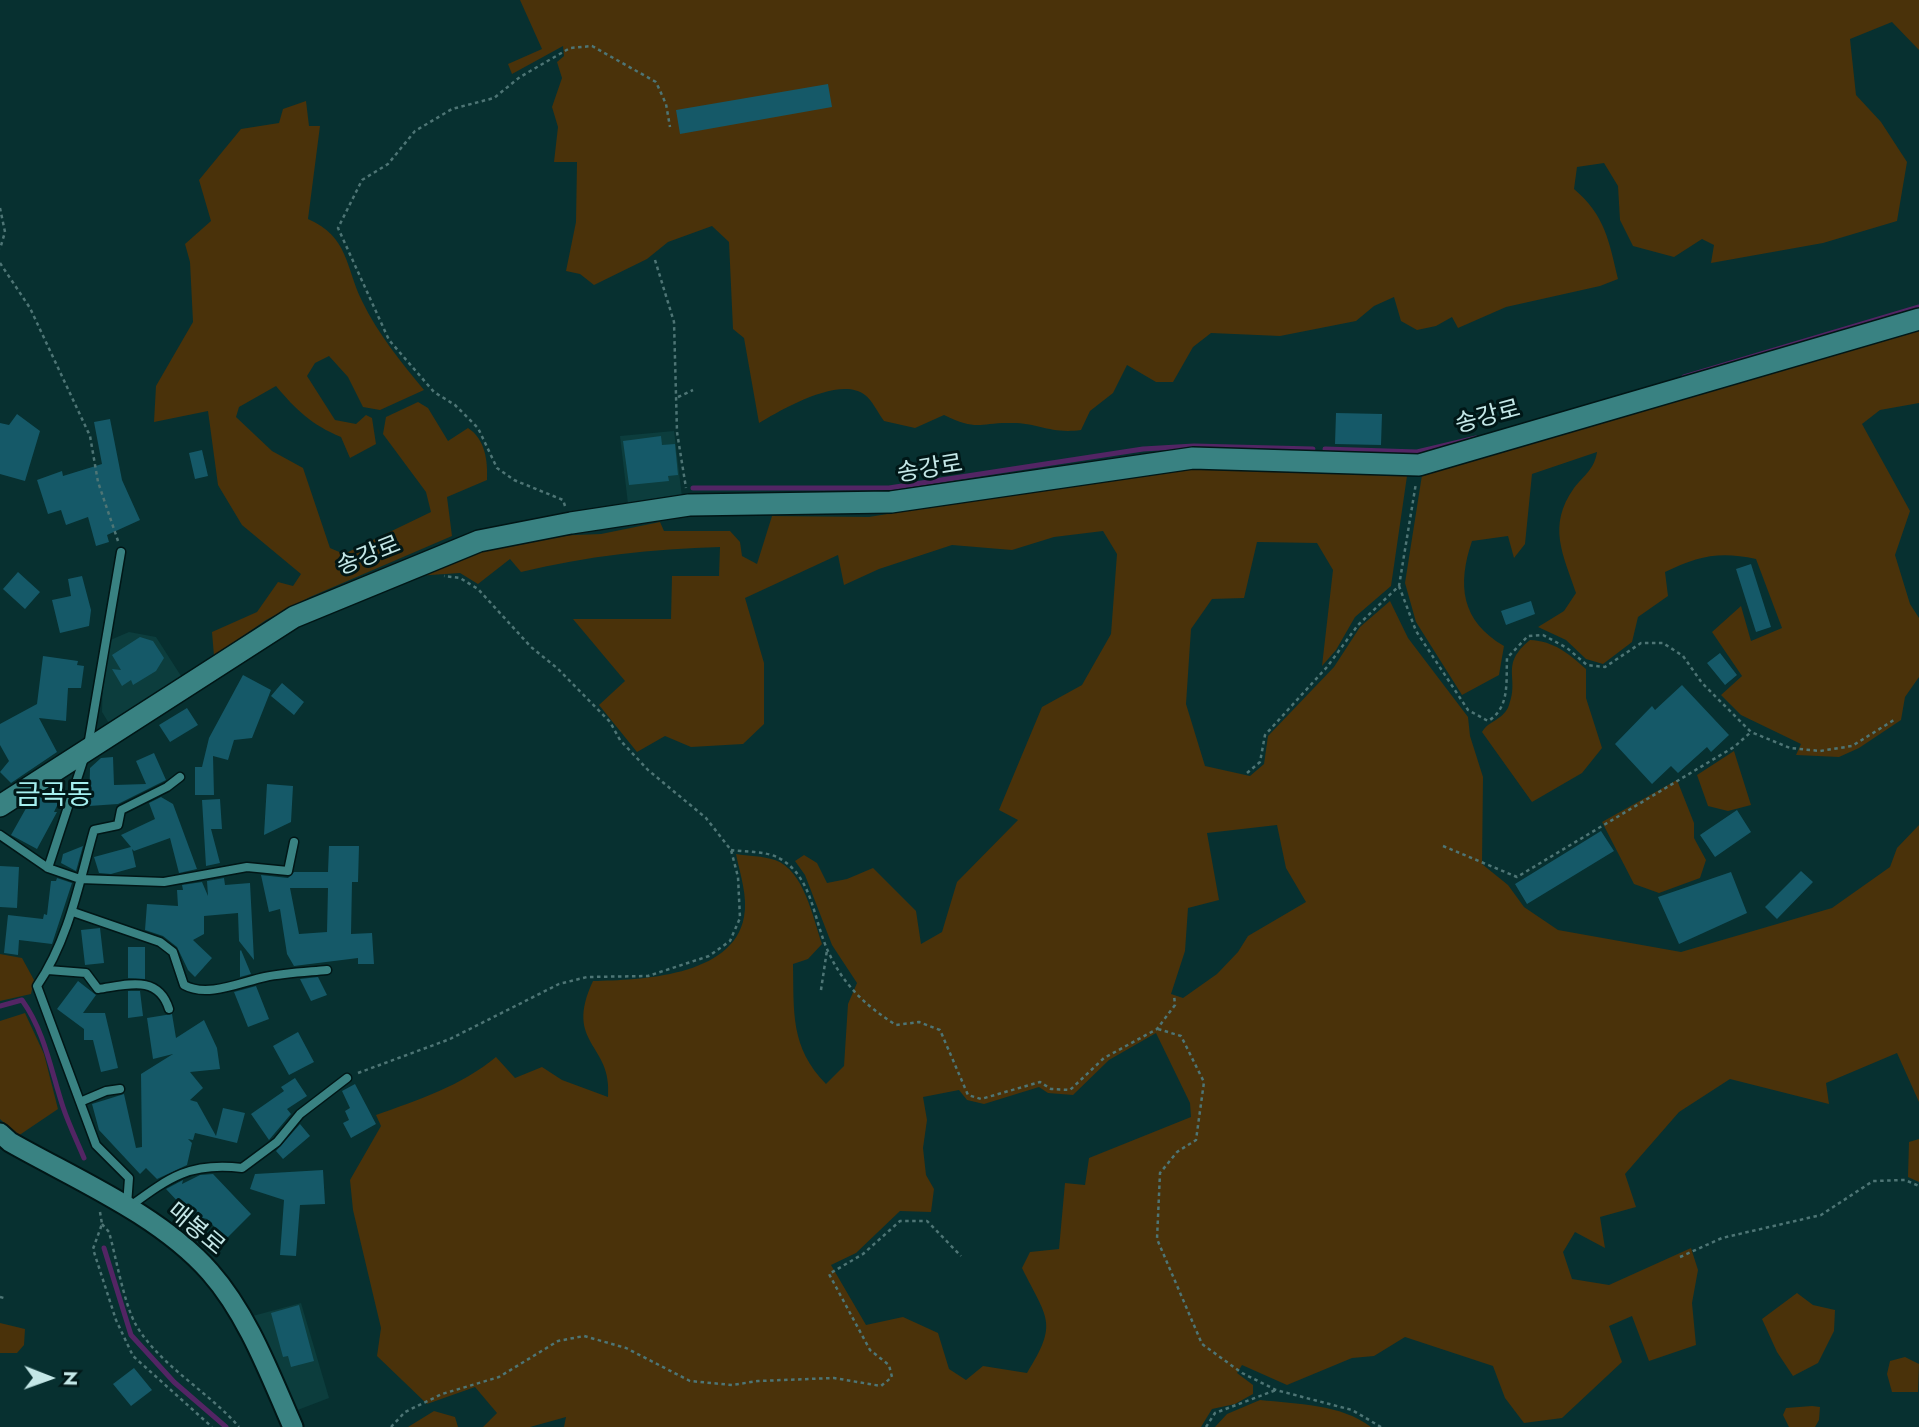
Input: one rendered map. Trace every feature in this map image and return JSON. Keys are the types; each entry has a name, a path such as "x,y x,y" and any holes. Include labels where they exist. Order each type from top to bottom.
{"main road":[{"name":"송강로","path":"0,806 294,617 479,541 571,523 689,505 891,502 1193,458 1419,465 1919,319"}],"street":[{"name":"매봉로","path":"0,1133 10,1142 169,1233 211,1273 246,1326 293,1427"}],"lane":[{"path":"48,868 87,750 121,552"},
{"path":"127,1208 129,1178 96,1145 37,986 48,970 73,912 94,830 118,825 121,810 167,787 180,777"},
{"path":"0,835 48,868 80,880 164,882 247,867 288,871 293,842"},
{"path":"73,912 160,942 173,953 184,985 191,989 212,990 268,976 327,970"},
{"path":"48,970 86,973 98,989 140,983 153,985 165,996 169,1009"},
{"path":"127,1208 170,1177 214,1165 242,1168 277,1142 300,1114 347,1078"},
{"path":"80,1102 106,1090 120,1089"}],"path":[{"path":"571,523 563,500 514,480 497,468 478,428 455,405 434,392 389,340 338,228 362,180 387,164 415,131 452,109 494,98 520,77 570,48 592,46 656,82 666,104 670,127"},
{"path":"0,208 5,232 0,249"},
{"path":"655,260 674,322 677,432 689,505"},
{"path":"0,263 30,308 90,436 98,482 121,552"},
{"path":"678,397 694,390"},
{"path":"1419,465 1399,586 1416,632 1468,710 1488,721 1499,715 1504,704 1507,658 1528,636 1543,635 1567,648 1587,665 1605,667 1641,643 1663,643 1683,656 1702,683 1751,732 1790,748 1820,751 1852,747 1894,720"},
{"path":"347,1078 401,1055 450,1039 559,984 587,977 648,976 709,956 730,941 740,918 738,877 731,850 706,818 648,771 620,740 610,722 557,668 531,647 478,589 460,578 434,578"},
{"path":"1247,773 1260,762 1265,735 1327,667 1358,625 1399,586"},
{"path":"1443,846 1517,877 1734,747 1751,732"},
{"path":"731,850 776,856 794,868 814,904 827,950 845,981 866,1006 896,1025 919,1022 940,1030 968,1095 981,1099 1040,1082 1051,1089 1070,1090 1104,1058 1157,1028 1175,1005 1174,995"},
{"path":"821,990 827,950"},
{"path":"1157,1028 1181,1036 1204,1082 1196,1140 1177,1152 1160,1173 1157,1239 1202,1344 1242,1373 1276,1390 1352,1410 1381,1427"},
{"path":"1680,1257 1722,1238 1821,1215 1873,1181 1905,1180 1919,1186"},
{"path":"96,1191 102,1224 93,1249 116,1320 133,1356 212,1427"},
{"path":"391,1427 405,1412 442,1394 499,1377 558,1341 584,1336 626,1348 690,1381 732,1385 758,1381 834,1378 881,1386 892,1377 889,1365 870,1350 829,1274 863,1254 900,1220 927,1221 961,1256"},
{"path":"102,1224 109,1232 136,1324 158,1352 225,1411 239,1427"},
{"path":"1206,1427 1215,1413 1276,1390"}],"shaded area":[{"path":"520,0 1919,0 1919,50 1892,22 1850,39 1856,95 1881,122 1907,162 1897,221 1823,243 1711,263 1714,245 1702,239 1674,257 1633,246 1620,220 1618,186 1604,163 1577,167 1574,189 1599,219 1618,279 1600,286 1506,307 1458,328 1452,317 1436,326 1417,330 1401,321 1394,297 1374,306 1356,321 1280,336 1211,333 1193,347 1173,382 1156,382 1127,365 1113,393 1090,411 1081,430 1061,431 1012,423 972,425 944,415 915,428 884,421 865,395 854,390 841,389 811,397 759,423 744,338 733,329 729,242 712,226 668,242 647,259 594,285 580,274 566,271 576,222 577,162 554,162 558,127 552,107 562,78 557,62 564,56 563,46 512,74 508,64 542,49"},
{"path":"306,101 309,126 320,126 308,219 331,234 339,244 368,313 390,347 424,390 380,410 363,407 348,377 329,356 315,363 307,376 335,420 356,424 366,415 372,418 376,444 350,458 341,437 305,416 276,386 239,407 236,417 272,451 303,468 330,548 344,554 431,512 426,492 383,434 386,417 418,402 428,408 448,441 468,428 482,444 487,480 447,497 452,536 310,597 266,620 214,656 212,632 257,612 278,582 293,586 301,574 242,525 218,485 208,411 154,422 156,386 193,322 190,262 185,244 211,221 199,180 241,129 279,123 283,109"},
{"path":"1919,327 1919,403 1880,410 1862,424 1910,511 1895,555 1910,604 1919,618 1919,677 1905,697 1901,720 1859,748 1839,757 1796,755 1801,744 1741,715 1721,695 1742,676 1712,632 1741,606 1751,641 1782,628 1756,559 1731,555 1709,556 1665,572 1668,596 1638,617 1632,642 1603,664 1586,659 1566,640 1538,627 1564,611 1576,593 1566,565 1559,528 1566,502 1591,468 1597,452 1532,474 1525,544 1514,558 1508,536 1472,541 1465,572 1466,601 1479,625 1504,646 1499,675 1462,695 1416,622 1405,583 1422,475"},
{"path":"674,431 682,497 628,504 620,436"},
{"path":"1227,468 1407,476 1391,586 1355,617 1336,650 1322,666 1333,570 1317,543 1257,542 1244,598 1212,599 1191,629 1186,704 1205,766 1250,776 1264,764 1268,736 1334,667 1360,627 1390,601 1408,638 1468,717 1470,736 1483,777 1482,864 1508,885 1524,907 1558,930 1681,952 1832,908 1890,867 1897,848 1919,825 1919,1102 1897,1053 1826,1083 1829,1104 1730,1079 1679,1112 1625,1174 1636,1207 1600,1217 1605,1248 1575,1232 1563,1252 1572,1279 1609,1285 1691,1248 1698,1270 1692,1303 1696,1345 1649,1361 1632,1316 1609,1326 1622,1362 1562,1418 1524,1423 1505,1398 1493,1366 1405,1337 1374,1356 1352,1358 1287,1385 1242,1365 1237,1373 1253,1385 1253,1394 1235,1404 1212,1409 1201,1427 564,1427 566,1417 530,1427 483,1427 497,1413 475,1387 427,1404 377,1356 381,1328 353,1210 350,1180 381,1126 376,1115 454,1084 496,1057 515,1078 542,1067 562,1080 608,1097 608,1079 604,1065 591,1043 583,1019 585,1002 593,981 634,979 682,971 704,963 722,952 736,937 744,917 744,894 736,854 775,860 785,865 806,896 822,944 808,959 793,964 794,1013 796,1028 806,1056 826,1084 844,1066 848,1004 857,983 832,945 805,875 795,861 804,855 817,863 827,883 847,879 873,868 916,911 921,944 942,932 957,882 1018,820 999,810 1042,707 1082,685 1111,634 1117,554 1103,531 1054,537 1012,550 952,545 879,569 844,585 838,555 745,598 764,663 764,724 743,744 691,747 665,736 637,752 599,705 625,681 573,619 671,619 672,576 719,576 720,547 620,554 521,572 510,559 478,584 460,573 401,577 475,550 550,536 601,534 660,522 664,531 730,531 740,542 742,556 757,564 772,516 869,517 1146,471","holes":["1277,825 1286,868 1306,902 1248,936 1238,952 1217,974 1183,998 1171,994 1185,951 1188,908 1219,900 1207,833","1156,1033 1190,1103 1191,1117 1089,1158 1085,1185 1065,1183 1059,1249 1030,1252 1022,1268 1046,1320 1043,1342 1027,1373 983,1366 966,1380 949,1369 938,1333 903,1317 866,1325 831,1265 856,1253 900,1211 931,1212 934,1189 926,1175 923,1148 927,1120 923,1097 959,1090 967,1100 984,1104 1039,1087 1048,1093 1073,1095 1109,1060"]},
{"path":"129,632 156,637 181,676 110,725 102,712 103,673 108,641"},
{"path":"1530,640 1554,646 1586,669 1586,698 1602,748 1582,773 1532,802 1482,732 1507,710 1512,695 1515,657"},
{"path":"1734,751 1751,805 1728,811 1708,806 1697,775"},
{"path":"1677,780 1694,823 1694,838 1706,860 1700,878 1659,893 1634,884 1602,822"},
{"path":"0,954 22,958 34,980 31,994 0,1001"},
{"path":"25,1013 44,1054 58,1109 18,1136 0,1119 0,1021"},
{"path":"1919,1139 1919,1182 1908,1177 1909,1142"},
{"path":"1797,1293 1813,1305 1835,1310 1834,1331 1818,1363 1793,1376 1777,1352 1762,1319"},
{"path":"301,1303 329,1398 295,1411 249,1317"},
{"path":"0,1323 25,1329 24,1345 17,1353 0,1353"},
{"path":"1905,1357 1919,1364 1918,1392 1892,1392 1887,1374 1890,1361"},
{"path":"1260,1400 1332,1409 1359,1419 1371,1427 1215,1427 1227,1414"},
{"path":"1820,1407 1819,1420 1815,1427 1789,1427 1783,1415 1786,1408"},
{"path":"434,1411 455,1417 458,1427 408,1427"}],"building":[{"path":"828,84 832,107 680,134 676,110"},
{"path":"1336,413 1382,414 1381,445 1335,444"},
{"path":"17,414 40,431 25,481 0,474 0,423 9,425"},
{"path":"110,419 122,480 140,520 107,535 109,542 96,546 88,517 66,525 61,510 48,514 37,480 62,471 63,476 102,464 94,422"},
{"path":"661,436 662,445 675,444 678,475 668,476 669,481 629,485 623,441"},
{"path":"202,450 208,476 195,479 189,453"},
{"path":"1751,564 1771,627 1756,632 1736,569"},
{"path":"18,572 40,592 25,609 3,589"},
{"path":"82,576 91,610 89,626 60,633 52,600 71,596 68,579"},
{"path":"1531,601 1535,614 1506,625 1501,611"},
{"path":"140,637 153,641 164,658 156,671 133,685 131,680 122,686 112,669 121,670 112,655"},
{"path":"1720,653 1737,675 1725,685 1707,663"},
{"path":"43,656 78,661 77,665 84,666 81,688 68,688 66,721 39,718 57,752 11,783 0,772 9,761 0,745 0,724 37,704"},
{"path":"243,675 271,690 252,738 234,740 228,760 213,756 214,795 195,795 195,767 202,767 209,738"},
{"path":"282,683 304,702 294,715 271,696"},
{"path":"1682,685 1729,735 1711,752 1707,747 1678,773 1671,766 1652,784 1615,744 1652,706 1655,710"},
{"path":"187,708 198,725 170,742 159,725"},
{"path":"154,753 166,780 118,804 89,806 90,768 101,758 113,757 114,785 146,784 136,761"},
{"path":"267,784 293,786 291,822 264,835"},
{"path":"54,787 65,789 54,812 57,812 37,849 11,835 29,803"},
{"path":"161,797 173,804 197,869 179,873 170,838 134,851 132,849 136,867 111,874 99,873 94,857 131,847 121,835 155,819 149,803"},
{"path":"220,799 222,829 211,829 220,863 206,866 202,800"},
{"path":"1737,810 1751,832 1715,857 1700,835"},
{"path":"1601,831 1614,851 1527,904 1515,884"},
{"path":"83,846 76,871 61,863 63,854"},
{"path":"329,846 359,846 358,882 352,882 351,934 372,933 374,964 358,964 358,958 294,966 287,954 280,909 269,912 261,875 288,878 294,872 328,872","holes":["290,888 328,888 327,932 299,934"]},
{"path":"0,866 19,867 17,908 0,907"},
{"path":"1801,871 1813,882 1777,919 1765,907"},
{"path":"1731,872 1747,913 1679,944 1658,897"},
{"path":"57,878 72,883 52,944 19,940 18,955 4,953 8,915 43,919 44,914 47,915 51,881 56,881"},
{"path":"224,878 225,885 250,883 254,960 239,941 238,913 204,916 204,934 193,940 212,958 195,977 188,970 177,947 163,936 145,930 147,904 178,906 177,890 183,890 182,885 202,882 208,896 207,881"},
{"path":"100,928 104,963 85,965 81,930"},
{"path":"128,947 145,947 145,979 128,978"},
{"path":"240,951 251,974 240,977"},
{"path":"318,977 327,995 311,1001 300,979"},
{"path":"78,981 96,995 83,1013 105,1013 118,1068 101,1072 93,1040 84,1040 84,1029 57,1009"},
{"path":"256,986 269,1019 248,1027 234,992"},
{"path":"128,991 140,991 143,1016 128,1018"},
{"path":"172,1014 176,1038 204,1020 217,1048 220,1069 190,1072 203,1088 190,1100 197,1102 216,1136 223,1108 245,1113 237,1143 195,1133 193,1140 188,1139 192,1143 187,1165 157,1179 146,1168 140,1174 99,1130 92,1104 124,1094 136,1148 142,1147 141,1074 173,1054 153,1059 147,1018"},
{"path":"298,1032 314,1062 289,1075 273,1046"},
{"path":"295,1078 307,1096 287,1109 291,1114 269,1140 251,1114 284,1091 281,1087"},
{"path":"355,1084 376,1124 351,1138 343,1123 349,1120 345,1111 350,1108 342,1091"},
{"path":"300,1124 310,1136 283,1159 276,1151"},
{"path":"323,1170 325,1204 300,1205 296,1256 280,1255 284,1200 250,1189 255,1174"},
{"path":"213,1174 251,1214 226,1239 207,1219 203,1218 197,1222 166,1189 183,1180 182,1184 200,1175"},
{"path":"299,1305 314,1361 291,1367 288,1356 283,1357 271,1313"},
{"path":"134,1368 152,1390 131,1406 113,1384"}],"waterway":[{"path":"1684,377 1919,307"},
{"path":"1325,449 1417,452 1476,438"},
{"path":"693,488 889,488 1143,449 1194,446 1313,449"},
{"path":"0,1006 22,1000 30,1012 42,1038 65,1114 84,1158"},
{"path":"104,1248 131,1335 174,1382 226,1427"}],"district":[{"name":"금곡동","path":"54,797"}]}
